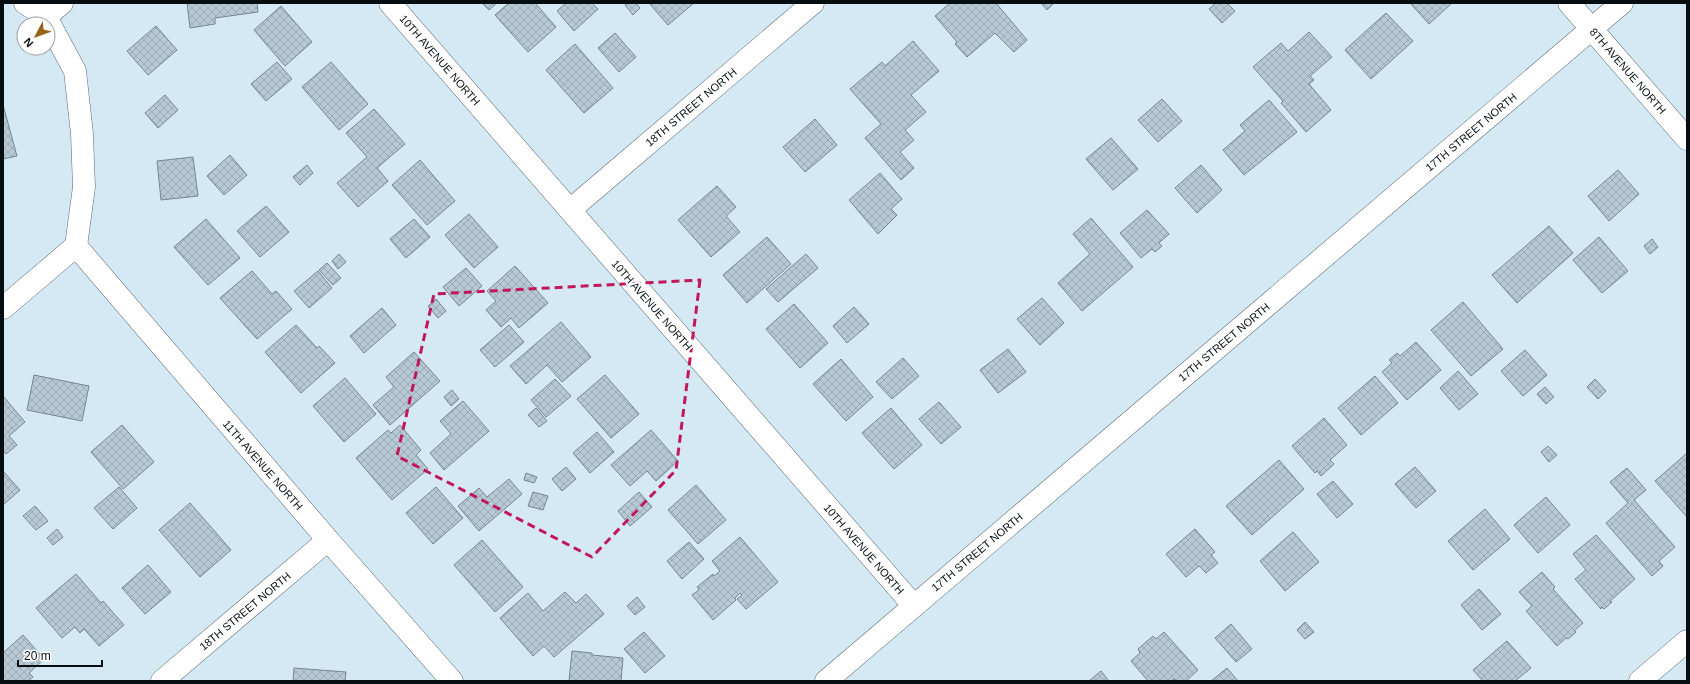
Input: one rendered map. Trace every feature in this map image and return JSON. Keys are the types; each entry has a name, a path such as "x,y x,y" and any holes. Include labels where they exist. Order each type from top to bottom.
{"street":[{"path":"3,308 76,246 84,187 82,134 75,71 54,10 25,3"},
{"name":"10TH AVENUE NORTH","path":"390,3 914,606"},
{"name":"18TH STREET NORTH","path":"570,210 813,3"},
{"name":"8TH AVENUE NORTH","path":"1569,3 1687,139"},
{"name":"17TH STREET NORTH","path":"826,681 1622,3"},
{"name":"11TH AVENUE NORTH","path":"76,246 328,540 452,681"},
{"name":"18TH STREET NORTH","path":"162,681 328,540"},
{"path":"1640,681 1687,641"}],"highlighted area":[{"path":"700,280 676,470 592,557 397,456 434,294"}],"building":[{"path":"187,3 257,3 258,12 215,18 215,24 190,28"},
{"path":"482,3 497,3 489,10"},
{"path":"509,3 535,3 556,27 528,52 495,15"},
{"path":"566,3 592,3 598,9 574,31 557,11"},
{"path":"627,3 636,3 640,8 633,15 625,5"},
{"path":"649,3 694,3 668,25"},
{"path":"950,3 996,3 1027,40 1014,52 995,33 967,57 955,44 957,42 935,16"},
{"path":"1041,3 1054,3 1047,10"},
{"path":"1216,3 1227,3 1235,11 1222,23 1209,9"},
{"path":"1410,3 1452,3 1429,24"},
{"path":"281,6 312,42 285,66 254,30"},
{"path":"1386,13 1413,41 1371,79 1345,50"},
{"path":"156,26 177,50 148,75 127,51"},
{"path":"1309,32 1332,57 1310,76 1314,80 1309,84 1331,110 1306,132 1281,103 1283,101 1253,67 1281,43 1288,51"},
{"path":"615,33 636,57 619,72 598,48"},
{"path":"913,41 939,71 911,95 926,112 905,130 914,140 900,152 914,168 901,180 865,138 881,124 850,89 882,62 885,66"},
{"path":"575,44 613,88 584,113 546,70"},
{"path":"277,62 292,79 266,101 251,84"},
{"path":"331,62 368,104 339,130 302,87"},
{"path":"165,95 178,110 158,128 145,113"},
{"path":"1162,99 1182,121 1158,142 1138,120"},
{"path":"1269,100 1297,132 1244,175 1223,150 1245,131 1240,125"},
{"path":"3,105 17,156 3,159"},
{"path":"374,109 405,144 377,168 388,181 358,207 337,183 367,157 346,133"},
{"path":"815,119 837,145 805,172 783,147"},
{"path":"1111,138 1138,169 1113,190 1086,159"},
{"path":"230,155 247,175 224,195 207,176"},
{"path":"193,157 198,196 161,200 157,161"},
{"path":"420,160 455,201 427,225 392,185"},
{"path":"307,165 313,173 300,185 293,177"},
{"path":"1201,165 1222,190 1197,213 1175,188"},
{"path":"1618,170 1639,194 1609,221 1588,196"},
{"path":"880,173 902,199 891,209 897,215 878,234 849,200"},
{"path":"717,186 736,207 726,216 740,232 711,257 678,220"},
{"path":"266,206 289,232 260,257 237,231"},
{"path":"1147,210 1169,234 1159,243 1162,246 1155,252 1152,249 1141,258 1120,233"},
{"path":"469,214 498,247 474,268 445,235"},
{"path":"1091,218 1133,267 1082,311 1058,283 1090,254 1073,234"},
{"path":"206,219 240,258 208,285 174,247"},
{"path":"414,219 430,237 406,258 390,239"},
{"path":"1549,226 1573,253 1517,303 1492,275"},
{"path":"767,237 791,264 747,303 723,275"},
{"path":"1599,237 1628,271 1602,293 1573,260"},
{"path":"1652,239 1658,247 1650,254 1644,246"},
{"path":"339,254 346,262 338,269 332,261"},
{"path":"806,254 818,268 778,302 766,289"},
{"path":"327,263 341,278 333,285 319,270"},
{"path":"515,266 548,303 519,328 511,318 501,327 486,310 496,301 487,291"},
{"path":"466,268 482,286 459,306 443,287"},
{"path":"252,271 272,294 276,291 292,309 257,339 220,298"},
{"path":"318,271 332,288 309,308 294,291"},
{"path":"1042,298 1064,323 1040,345 1017,319"},
{"path":"436,299 446,311 438,318 428,306"},
{"path":"1463,302 1503,349 1471,376 1431,330"},
{"path":"794,304 828,343 800,368 766,329"},
{"path":"854,307 869,324 847,343 833,326"},
{"path":"382,308 396,325 364,353 350,336"},
{"path":"561,322 591,357 562,382 547,365 526,384 510,366"},
{"path":"296,325 317,348 319,346 335,363 301,393 265,352"},
{"path":"509,325 524,342 495,367 480,350"},
{"path":"1416,342 1441,370 1407,400 1382,372 1392,363 1389,360 1397,353 1400,356"},
{"path":"1008,349 1026,372 998,393 980,370"},
{"path":"1525,350 1547,375 1523,396 1501,371"},
{"path":"414,352 440,381 390,425 373,405 394,387 386,377"},
{"path":"903,358 919,376 892,399 876,382"},
{"path":"841,359 873,397 846,421 813,384"},
{"path":"1458,371 1478,394 1459,410 1440,388"},
{"path":"34,375 89,386 82,421 27,410"},
{"path":"605,375 639,414 611,438 577,399"},
{"path":"1375,376 1398,403 1361,435 1338,408"},
{"path":"345,378 376,414 344,442 313,406"},
{"path":"555,379 571,396 546,417 531,400"},
{"path":"1595,379 1606,391 1598,399 1587,387"},
{"path":"1545,387 1554,397 1546,404 1537,394"},
{"path":"452,390 459,399 451,406 444,397"},
{"path":"3,396 25,422 9,436 17,445 6,454 3,450"},
{"path":"463,401 489,431 444,470 430,453 451,434 440,421"},
{"path":"939,402 961,427 941,444 919,419"},
{"path":"536,408 547,421 539,427 528,415"},
{"path":"891,408 922,445 894,469 862,433"},
{"path":"1324,418 1347,445 1330,460 1334,464 1321,476 1317,471 1315,473 1292,446"},
{"path":"122,425 154,462 123,489 91,452"},
{"path":"400,425 421,450 416,455 428,469 392,500 356,458 388,430 391,433"},
{"path":"651,430 678,461 656,481 647,471 630,486 611,465"},
{"path":"597,432 614,452 590,473 573,453"},
{"path":"1548,446 1557,455 1549,462 1541,452"},
{"path":"1687,453 1687,517 1655,481"},
{"path":"1279,460 1304,489 1252,535 1226,506"},
{"path":"566,467 576,479 562,491 552,479"},
{"path":"1415,467 1436,491 1416,508 1395,484"},
{"path":"1627,468 1646,490 1634,500 1675,547 1659,561 1663,566 1652,576 1606,523 1628,503 1610,482"},
{"path":"3,471 20,490 3,505"},
{"path":"526,473 537,477 534,483 524,480"},
{"path":"509,479 522,494 479,531 458,506 479,488 487,497"},
{"path":"1333,481 1353,504 1337,518 1317,494"},
{"path":"696,485 726,520 698,544 668,510"},
{"path":"119,487 137,508 113,529 94,508"},
{"path":"436,487 463,518 433,544 406,513"},
{"path":"533,492 548,496 543,510 528,506"},
{"path":"639,492 652,507 630,526 618,511"},
{"path":"1546,497 1570,525 1538,553 1514,525"},
{"path":"190,503 231,550 200,577 159,530"},
{"path":"35,506 48,521 36,530 23,516"},
{"path":"1485,509 1510,539 1473,570 1448,541"},
{"path":"57,529 63,537 53,545 47,538"},
{"path":"1195,529 1215,552 1211,555 1218,563 1206,573 1199,566 1186,577 1166,554"},
{"path":"1293,532 1319,562 1285,591 1260,561"},
{"path":"1596,535 1635,579 1610,601 1612,602 1604,609 1602,607 1601,609 1575,579 1586,570 1573,554"},
{"path":"740,537 778,582 746,609 737,599 742,595 740,593 735,598 736,600 713,620 692,595 699,590 697,587 713,574 714,576 720,571 712,561"},
{"path":"482,540 523,587 495,612 454,565"},
{"path":"689,542 704,559 682,579 667,561"},
{"path":"148,565 171,592 145,614 122,588"},
{"path":"1542,572 1555,587 1553,589 1583,623 1574,631 1576,632 1557,646 1526,611 1532,606 1519,592"},
{"path":"76,574 101,603 103,601 124,625 99,646 84,629 80,633 75,627 62,638 36,608"},
{"path":"1479,589 1501,614 1482,630 1461,605"},
{"path":"565,592 576,603 586,594 604,614 554,657 544,646 533,656 500,618 528,593 543,611"},
{"path":"637,597 645,607 635,615 627,606"},
{"path":"1305,622 1314,632 1305,639 1297,630"},
{"path":"1231,624 1252,649 1236,662 1215,638"},
{"path":"644,632 665,656 645,673 624,649"},
{"path":"1164,632 1198,670 1186,681 1176,681 1174,679 1171,681 1148,681 1131,661 1140,653 1138,649 1153,636 1156,639"},
{"path":"23,635 44,659 29,673 33,677 28,681 3,681 3,653"},
{"path":"1507,641 1531,668 1515,681 1483,681 1473,670"},
{"path":"572,651 592,653 592,655 623,658 621,681 569,681"},
{"path":"294,668 346,672 345,681 293,681"},
{"path":"1227,668 1238,681 1211,681"},
{"path":"1101,671 1109,681 1089,681"}]}
